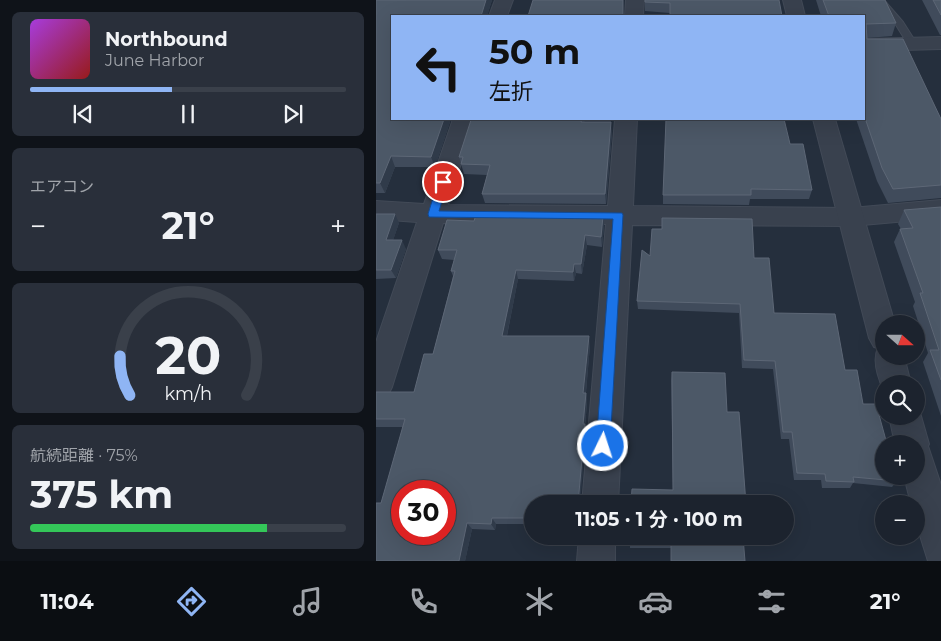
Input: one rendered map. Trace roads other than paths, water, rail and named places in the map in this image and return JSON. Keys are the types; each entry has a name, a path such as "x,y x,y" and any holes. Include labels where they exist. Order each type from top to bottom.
{"street":[{"path":"498,15 504,0"},
{"path":"634,15 635,0"},
{"path":"792,0 796,15"},
{"path":"865,45 941,43"},
{"path":"376,387 464,120"},
{"path":"601,495 626,120"},
{"path":"824,120 878,315"},
{"path":"376,210 433,214 851,217 941,209"},
{"path":"923,485 941,549"},
{"path":"596,561 597,545"}],"lane":[{"path":"879,0 900,24 912,44"}]}
